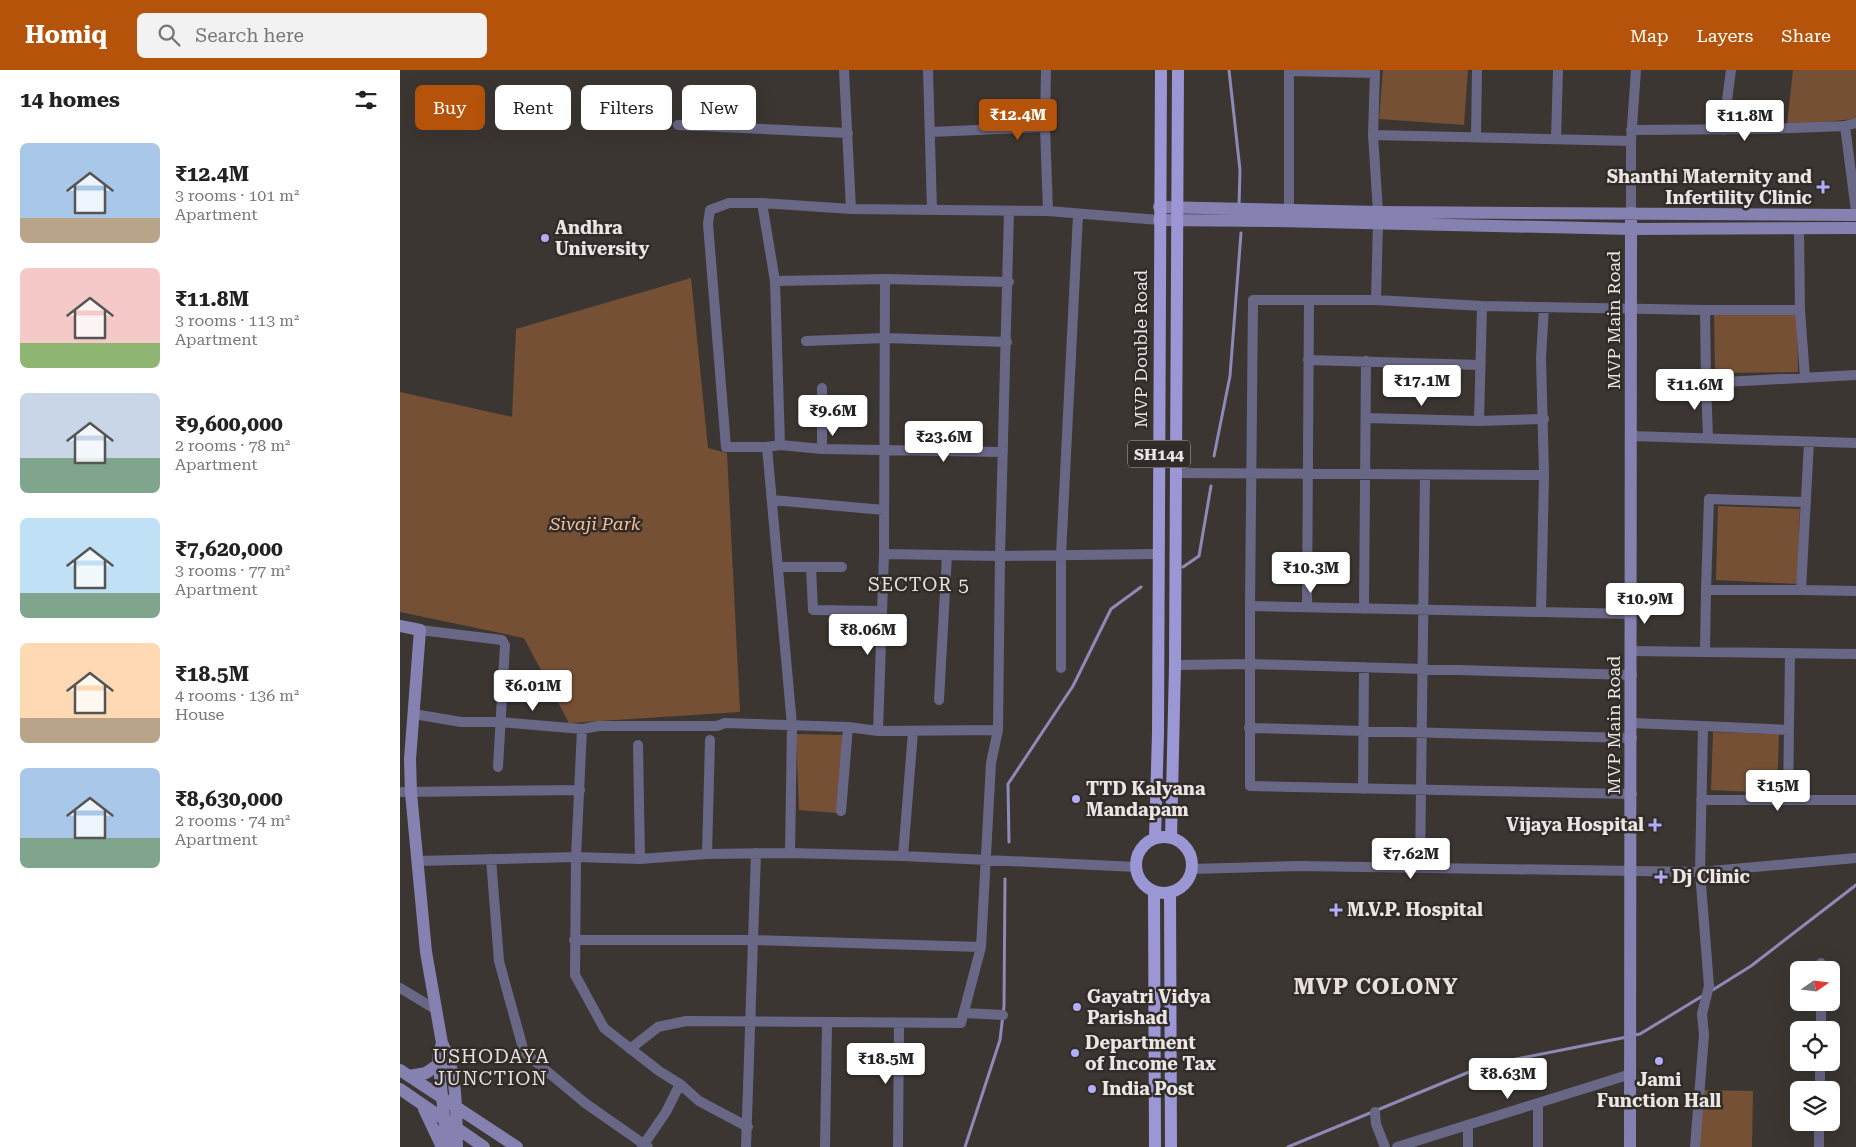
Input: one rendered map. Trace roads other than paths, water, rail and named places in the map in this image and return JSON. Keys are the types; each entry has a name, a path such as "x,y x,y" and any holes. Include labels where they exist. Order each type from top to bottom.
{"main road":[{"name":"MVP Double Road","path":"1155,838 1159,554 1161,70"},
{"name":"MVP Double Road","path":"1171,838 1175,665 1178,70"},
{"path":"1160,110 1178,110"},
{"path":"1158,664 1175,665"},
{"path":"1155,838 1171,838 1180,842 1187,850 1191,859 1191,869 1184,883 1170,892 1154,891 1141,882 1136,866 1140,849 1155,838"},
{"path":"1154,891 1155,1146"},
{"path":"1170,892 1171,1146"},
{"path":"1154,951 1170,951"}],"street":[{"path":"844,70 852,208"},
{"path":"928,70 932,210"},
{"path":"1046,70 1045,127 1048,211"},
{"path":"1476,70 1476,137"},
{"path":"1556,138 1558,70"},
{"path":"1631,213 1631,130 1636,70"},
{"path":"1723,130 1731,70"},
{"path":"1289,209 1289,71 1375,72 1373,135 1378,217 1376,300"},
{"path":"1631,130 1723,130 1845,126 1856,123"},
{"path":"678,125 848,133"},
{"path":"1003,452 822,449 780,445 767,447 726,447 708,224 710,210 729,202 852,208 1048,211 1078,215 1159,220 1177,213 1289,209 1378,217 1631,213 1856,213 1845,126"},
{"path":"930,132 1045,127"},
{"path":"1373,135 1631,141"},
{"path":"762,203 775,281 780,445"},
{"path":"1159,206 1177,213 1378,217 1631,229 1799,230 1856,228"},
{"path":"630,1049 658,1026 686,1021 749,1020 827,1024 962,1024 981,947 991,763 998,730 1000,556 1009,282 1009,211"},
{"name":"MVP Main Road","path":"1630,1147 1632,1020 1631,213"},
{"path":"1061,668 1061,555 1078,215"},
{"path":"1799,230 1800,310 1805,378"},
{"path":"878,731 884,554 885,280"},
{"path":"775,281 1009,282"},
{"path":"1632,794 1250,786 1253,300 1309,302 1376,300 1482,306 1800,310"},
{"path":"1307,607 1309,302"},
{"path":"1478,421 1482,306"},
{"path":"1541,612 1544,419 1541,358 1544,307"},
{"path":"1705,310 1708,438"},
{"path":"806,342 885,338 1007,342"},
{"path":"1308,360 1480,365"},
{"path":"1364,609 1366,361"},
{"path":"1706,383 1856,375"},
{"path":"822,388 822,449"},
{"path":"1366,418 1478,421 1544,419"},
{"path":"1631,436 1856,443"},
{"path":"1801,590 1809,442"},
{"path":"767,447 792,725 790,853"},
{"path":"1175,473 1544,475"},
{"path":"1420,868 1425,475"},
{"path":"1704,652 1709,499 1806,502"},
{"path":"772,500 884,510"},
{"path":"884,554 1000,556 1175,555"},
{"path":"939,700 947,555"},
{"path":"779,567 842,567"},
{"path":"811,567 813,610 882,611"},
{"path":"1706,590 1856,591"},
{"path":"1250,606 1632,614"},
{"path":"400,626 502,640 505,646 498,767"},
{"path":"420,630 414,714 405,758 405,793 417,861 435,1009 442,1043 449,1056 457,1129 457,1147"},
{"path":"1632,652 1856,654"},
{"path":"1788,800 1790,653"},
{"path":"1175,665 1250,664 1632,675"},
{"path":"1363,789 1364,668"},
{"path":"414,714 461,722 500,722 582,729 599,726 718,726 725,723 848,727 878,731 912,732 998,730"},
{"path":"1632,723 1789,730"},
{"path":"1695,1147 1704,1035 1702,1014 1709,986 1700,872 1703,726"},
{"path":"841,811 848,727"},
{"path":"1249,728 1632,738"},
{"path":"582,729 576,857 575,975 604,1028 680,1084 699,1101 748,1127"},
{"path":"904,856 912,732"},
{"path":"707,854 710,740"},
{"path":"638,745 640,859"},
{"path":"405,793 580,790"},
{"path":"1701,800 1856,800"},
{"path":"746,1147 756,853"},
{"path":"417,861 576,857 640,859 707,854 790,853 1136,866"},
{"path":"1191,869 1299,866 1700,872 1856,858"},
{"path":"491,859 499,962 524,1052 585,1103 645,1146 666,1112 680,1084"},
{"path":"574,940 753,940 981,947"},
{"path":"400,988 435,1009"},
{"path":"964,1013 1003,1015"},
{"path":"898,1147 899,1023"},
{"path":"825,1147 827,1024"},
{"path":"442,1043 439,1064 447,1147"},
{"path":"404,1073 426,1073 439,1064"},
{"path":"404,1073 517,1147"},
{"path":"1397,1147 1631,1074"},
{"path":"400,1089 445,1122 484,1147"},
{"path":"1538,1104 1538,1147"},
{"path":"422,1105 442,1147"},
{"path":"1375,1112 1376,1124 1385,1147"},
{"path":"1468,1126 1468,1147"},
{"path":"1819,1131 1819,1147"},
{"path":"1155,1146 1171,1146"}],"waterway":[{"path":"1229,70 1240,170 1239,206"},
{"path":"1214,456 1230,376 1241,233"},
{"path":"1183,567 1199,556 1211,486"},
{"path":"1009,842 1008,784 1073,686 1111,609 1141,587"},
{"path":"965,1147 1000,1040 1004,1006 1005,879"},
{"path":"1711,991 1751,966 1856,885"},
{"path":"1634,1035 1640,1034 1704,995"},
{"path":"1288,1147 1486,1065 1627,1037"}],"place":[{"name":"Shanthi Maternity and Infertility Clinic","path":"1823,187"},
{"name":"Andhra University","path":"545,238"},
{"name":"TTD Kalyana Mandapam","path":"1076,799"},
{"name":"Vijaya Hospital","path":"1655,825"},
{"name":"Dj Clinic","path":"1661,877"},
{"name":"M.V.P. Hospital","path":"1336,910"},
{"name":"Gayatri Vidya Parishad","path":"1077,1007"},
{"name":"Department of Income Tax","path":"1075,1053"},
{"name":"Jami Function Hall","path":"1659,1061"},
{"name":"India Post","path":"1092,1089"}],"district":[{"name":"SECTOR 5","path":"919,584"},
{"name":"MVP COLONY","path":"1376,986"},
{"name":"USHODAYA JUNCTION","path":"491,1067"}],"park label":[{"name":"Sivaji Park","path":"595,524"}]}
